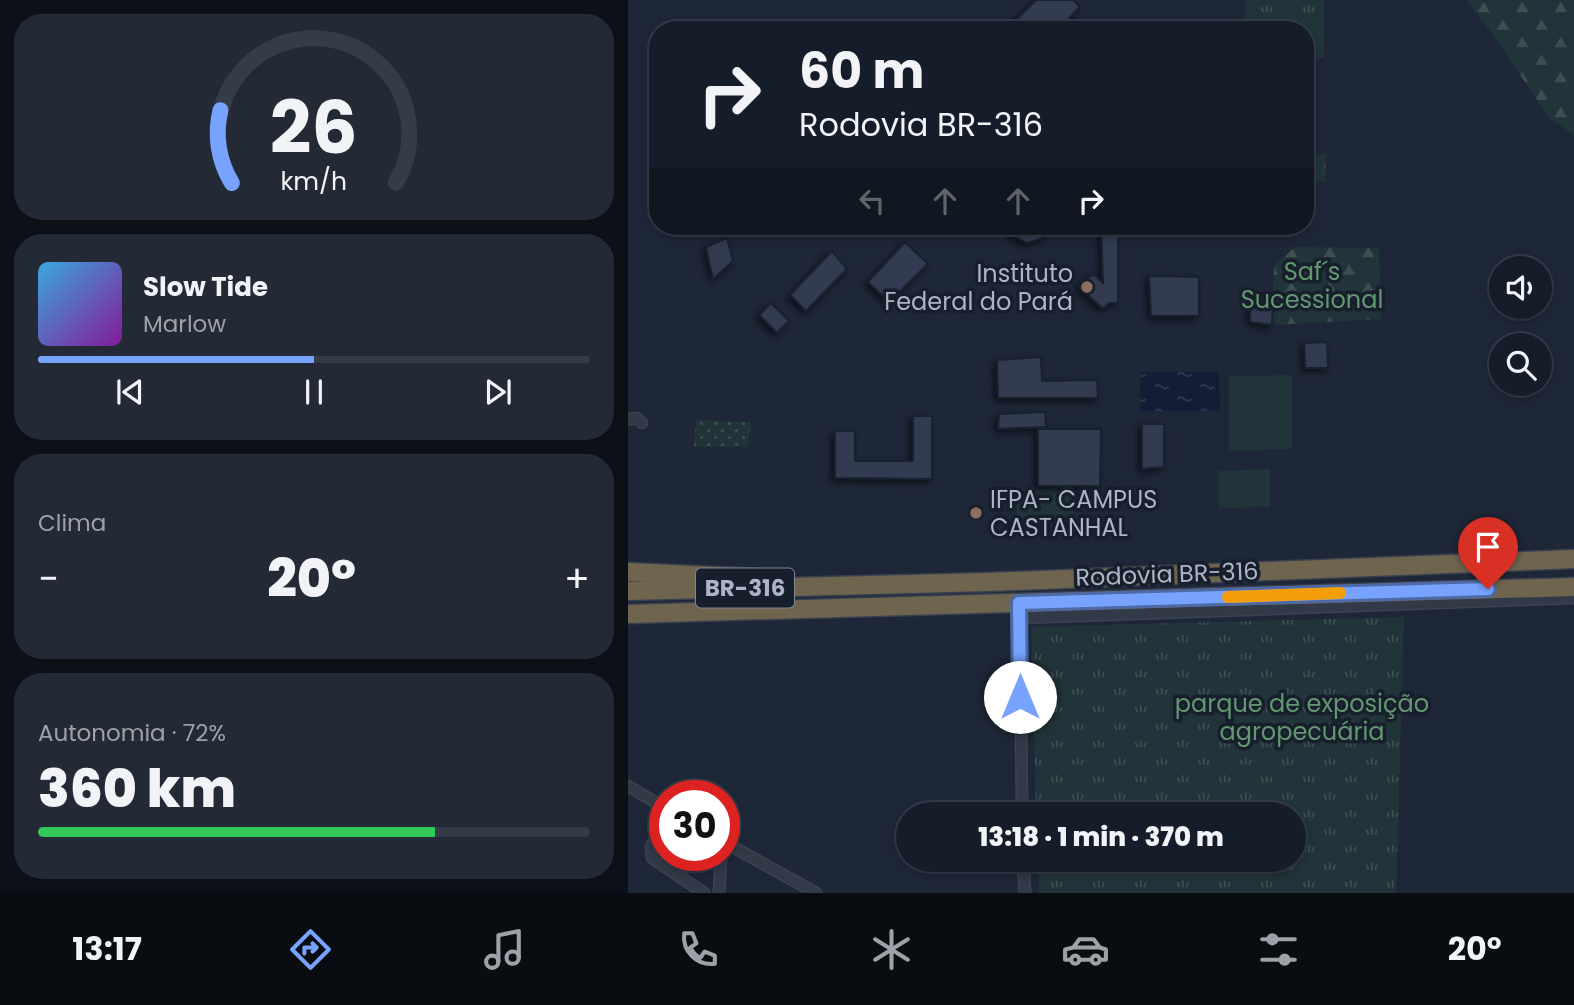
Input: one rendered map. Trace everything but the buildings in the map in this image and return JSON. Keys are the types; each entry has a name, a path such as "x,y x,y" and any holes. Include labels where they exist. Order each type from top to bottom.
{"highway":[{"name":"Rodovia BR-316","path":"862,585 1574,559"},
{"path":"628,572 750,578 817,575 862,585"},
{"name":"BR-316","path":"628,591 862,585"},
{"name":"Rodovia BR-316","path":"628,614 1020,610 1574,587"}],"street":[{"path":"628,419 637,418 642,423"},
{"path":"1022,802 1020,610 1574,598"},
{"path":"628,786 649,798"},
{"path":"740,851 816,893"},
{"path":"671,871 704,893"},
{"path":"719,893 720,871"},
{"path":"1024,872 1025,893"}],"green space":[{"path":"1246,0 1324,0 1324,58 1314,58 1314,21 1245,21"},
{"path":"1466,0 1574,0 1574,135 1549,118 1492,33"},
{"path":"1326,154 1325,181 1314,182 1314,155"},
{"name":"Saf´s Sucessional","path":"1295,247 1379,248 1381,319 1272,325 1274,266"},
{"path":"1292,375 1292,449 1229,451 1229,376"},
{"path":"696,420 751,422 748,447 694,447"},
{"path":"1270,469 1270,507 1219,508 1218,471"},
{"path":"1017,489 1073,490 1073,517 1017,517"},
{"name":"parque de exposição agropecuária","path":"1404,617 1396,893 1039,893 1038,872 1306,872 1306,802 1036,802 1031,627"}],"water":[{"path":"1140,372 1219,372 1220,411 1140,411"}],"slow traffic":[{"path":"1228,597 1340,593"}],"place":[{"name":"Instituto Federal do Pará","path":"1087,287"},
{"name":"IFPA- CAMPUS CASTANHAL","path":"976,513"}],"route":[{"path":"1020,697 1019,603 1488,589"}]}
